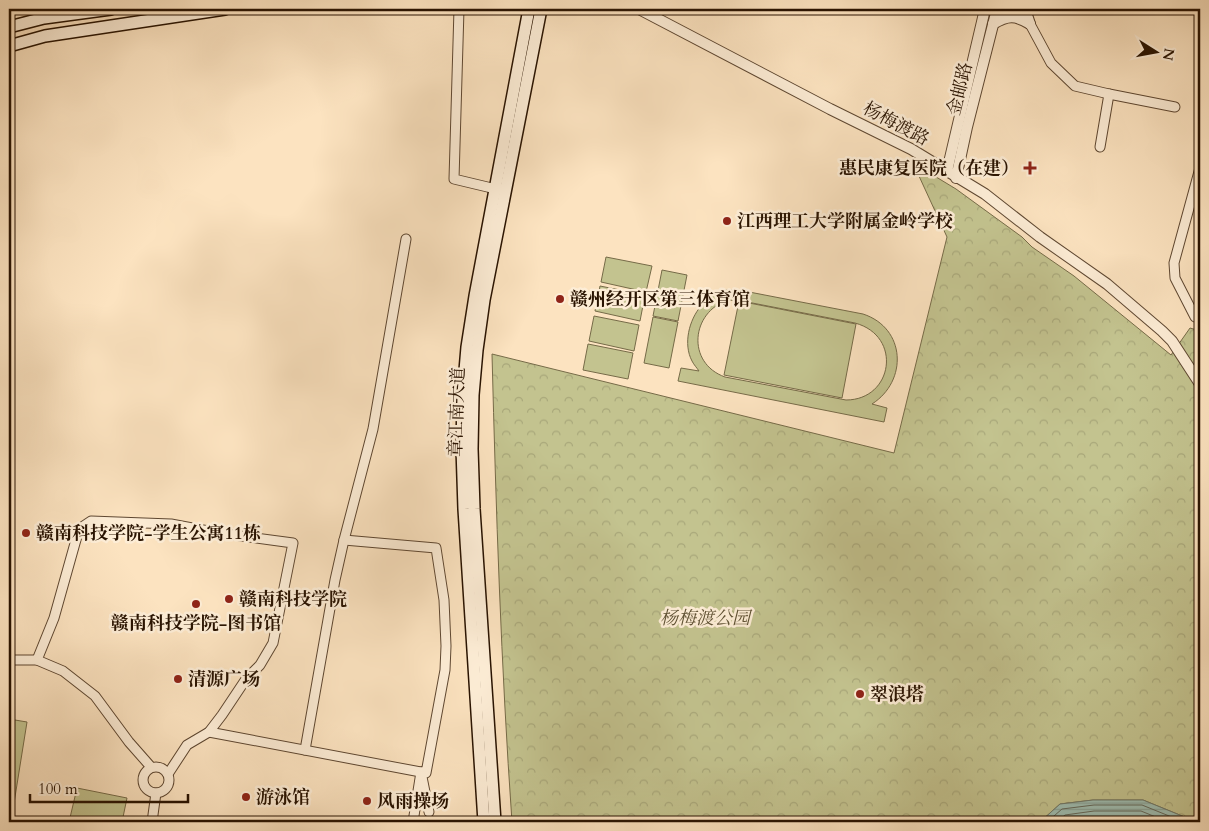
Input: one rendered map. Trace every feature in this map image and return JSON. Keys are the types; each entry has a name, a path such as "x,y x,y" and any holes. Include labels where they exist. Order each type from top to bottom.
{"main road":[{"path":"9,27 44,18 111,9"},
{"path":"9,46 45,36 225,9"},
{"name":"章江南大道","path":"500,190 542,9"},
{"name":"章江南大道","path":"484,822 464,509 462,448 468,394 477,350 527,11"},
{"name":"章江南大道","path":"468,394 495,822"}],"street":[{"path":"459,9 454,179 500,190"},
{"name":"杨梅渡路","path":"639,9 911,149 985,194 1040,237 1107,284 1172,341 1200,384"},
{"name":"金邮路","path":"947,172 985,9"},
{"name":"金邮路","path":"956,178 997,9"},
{"path":"1025,9 1030,24 1051,63 1075,86 1175,107"},
{"path":"993,24 1008,17 1021,19 1030,24"},
{"path":"1100,147 1109,94"},
{"path":"1200,168 1174,263 1175,278 1195,317 1200,319"},
{"path":"305,750 335,580 373,430 406,239"},
{"path":"37,660 54,618 79,529 91,521 170,524 218,533 293,543 273,643 260,665 246,679 209,732 187,745 168,774"},
{"path":"209,732 426,773 445,670 444,600 436,548 344,540"},
{"path":"9,660 37,660 63,671 95,696 150,767"},
{"path":"150,767 163,768 168,774 169,782 163,791 156,793 148,790 143,782 144,774 150,767"},
{"path":"421,772 429,812"},
{"path":"413,822 421,772"},
{"path":"152,822 156,793"}],"green space":[{"name":"杨梅渡公园","path":"913,163 956,189 1022,237 1032,247 1074,276 1171,355 1190,328 1200,331 1200,820 1192,820 1143,800 1093,800 1060,804 1040,822 512,822 499,588 492,354 894,453 947,237"},
{"path":"606,257 652,266 646,292 601,282"},
{"path":"662,270 687,275 678,321 653,316"},
{"path":"600,286 645,295 640,321 595,311"},
{"path":"724,290 744,291 863,314 877,321 888,331 894,343 897,356 892,382 884,394 872,404 887,408 884,422 678,381 681,368 699,371 692,361 688,347 689,332 693,318 701,306","holes":["728,300 742,301 855,323 870,330 880,341 886,353 886,366 882,379 874,390 862,397 846,400 725,377 712,370 704,361 699,350 698,338 701,326 706,315 716,306"]},
{"path":"739,301 856,324 842,398 724,375"},
{"path":"594,316 639,325 634,351 589,341"},
{"path":"653,317 678,322 669,368 644,363"},
{"path":"588,344 633,353 628,379 583,370"},
{"path":"9,719 27,722 11,822 9,822"},
{"path":"77,788 127,798 122,822 69,822"}],"water":[{"path":"1093,800 1143,800 1192,820 1200,820 1200,822 1040,822 1060,804"}],"place":[{"name":"惠民康复医院（在建）","path":"1030,168"},
{"name":"江西理工大学附属金岭学校","path":"727,221"},
{"name":"赣州经开区第三体育馆","path":"560,299"},
{"name":"赣南科技学院-学生公寓11栋","path":"26,533"},
{"name":"赣南科技学院","path":"229,599"},
{"name":"赣南科技学院-图书馆","path":"196,604"},
{"name":"清源广场","path":"178,679"},
{"name":"翠浪塔","path":"860,694"},
{"name":"游泳馆","path":"246,797"},
{"name":"风雨操场","path":"367,801"}]}
